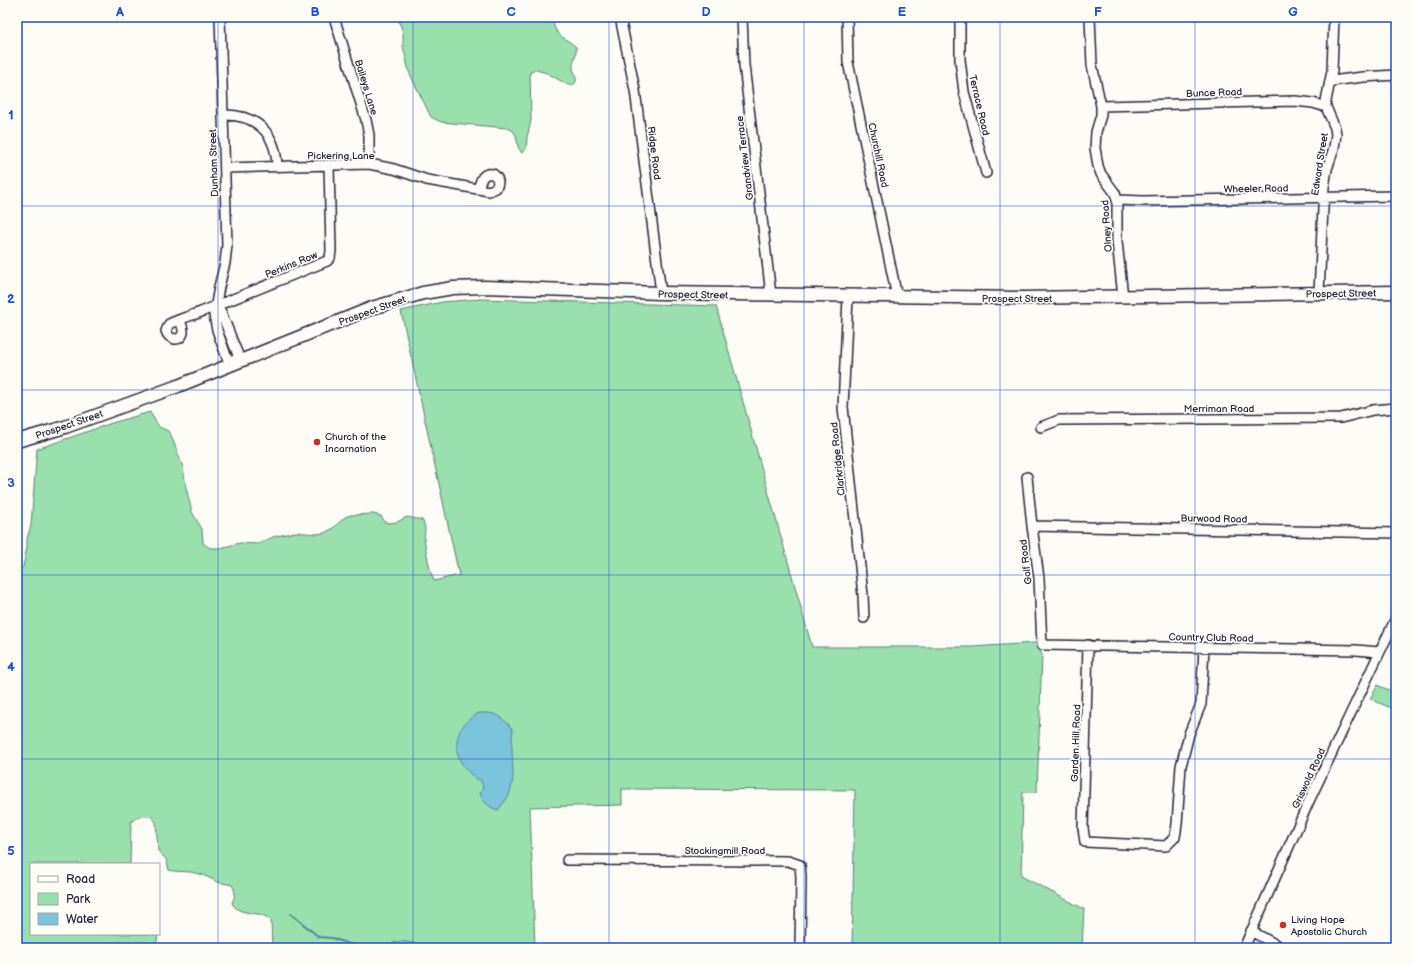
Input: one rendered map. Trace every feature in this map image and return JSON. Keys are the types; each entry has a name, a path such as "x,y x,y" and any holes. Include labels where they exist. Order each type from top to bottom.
{"main road":[{"name":"Prospect Street","path":"17,441 64,427 178,386 372,308 408,296 444,289 484,287 661,294 1042,298 1396,292"}],"street":[{"name":"Dunham Street","path":"216,306 226,254 220,17"},
{"name":"Baileys Lane","path":"334,17 368,127 369,164"},
{"name":"Ridge Road","path":"620,17 635,90 661,294"},
{"name":"Grandview Terrace","path":"742,17 744,65 771,295"},
{"name":"Churchill Road","path":"847,17 848,62 897,297"},
{"name":"Terrace Road","path":"960,17 962,76 968,108 986,173"},
{"name":"Olney Road","path":"1090,17 1092,66 1101,106 1101,116 1094,141 1101,174 1117,200 1117,241 1124,297"},
{"path":"1326,107 1334,50 1334,17"},
{"path":"1331,80 1396,75"},
{"name":"Bunce Road","path":"1101,106 1295,101 1313,103 1326,107"},
{"name":"Edward Street","path":"1319,293 1324,197 1327,169 1334,148 1336,134 1326,107"},
{"path":"223,115 237,115 245,117 262,127 267,132 274,144 277,166"},
{"name":"Pickering Lane","path":"224,168 369,164 394,169 427,180 478,189"},
{"name":"Perkins Row","path":"216,306 325,263 330,258 329,165"},
{"name":"Wheeler Road","path":"1117,200 1143,201 1396,196"},
{"name":"Clarkridge Road","path":"848,297 843,407 863,595 864,618"},
{"path":"180,320 216,306 221,312 238,355 235,363"},
{"name":"Merriman Road","path":"1041,427 1058,420 1341,418 1373,410 1396,408"},
{"name":"Golf Road","path":"1027,478 1039,578 1042,645"},
{"name":"Burwood Road","path":"1032,526 1396,533"},
{"name":"Griswold Road","path":"1244,948 1379,652 1396,618"},
{"name":"Country Club Road","path":"1042,645 1356,650 1379,652"},
{"name":"Garden Hill Road","path":"1088,645 1083,828 1085,842 1166,846 1175,837 1181,766 1189,734 1201,704 1204,648"},
{"name":"Stockingmill Road","path":"567,860 788,861 800,865 800,948"},
{"path":"1251,931 1282,948"}],"green space":[{"path":"397,17 552,17 557,33 576,47 573,66 576,82 573,85 568,85 547,73 536,70 530,72 531,121 526,149 522,153 518,147 516,135 512,130 507,128 441,122 431,117 409,72 403,46 403,32"},
{"path":"480,299 716,306 812,647 971,647 1036,643 1042,654 1037,792 1023,792 1021,876 1084,909 1082,948 852,948 855,790 622,789 622,805 530,807 535,948 272,948 271,920 265,916 241,911 234,907 232,903 235,894 232,885 218,882 203,875 191,872 169,870 166,859 158,851 156,822 151,816 140,816 131,822 130,863 30,863 30,935 158,935 156,948 17,948 17,616 20,616 17,607 17,568 23,567 27,539 31,525 37,449 112,423 150,412 159,427 168,431 171,435 183,467 192,512 202,529 203,543 210,548 220,548 240,543 258,544 273,537 295,532 316,534 324,533 332,529 345,517 351,515 374,514 381,516 385,522 389,523 397,522 407,517 422,520 424,524 424,539 430,570 434,581 459,575 401,311 442,302"},
{"path":"1377,685 1396,693 1396,710 1370,699"}],"water":[{"path":"479,713 490,713 502,718 513,730 513,772 511,789 508,797 498,810 489,806 484,801 480,793 483,787 481,781 471,774 464,766 459,757 457,747 458,738 462,728 469,720"},
{"path":"400,941 418,944 427,948 387,948 393,943"}],"waterway":[{"path":"291,914 319,937 332,938 349,944 358,945"}],"place":[{"name":"Church of the Incarnation","path":"317,442"},
{"name":"Living Hope Apostolic Church","path":"1283,925"}]}
